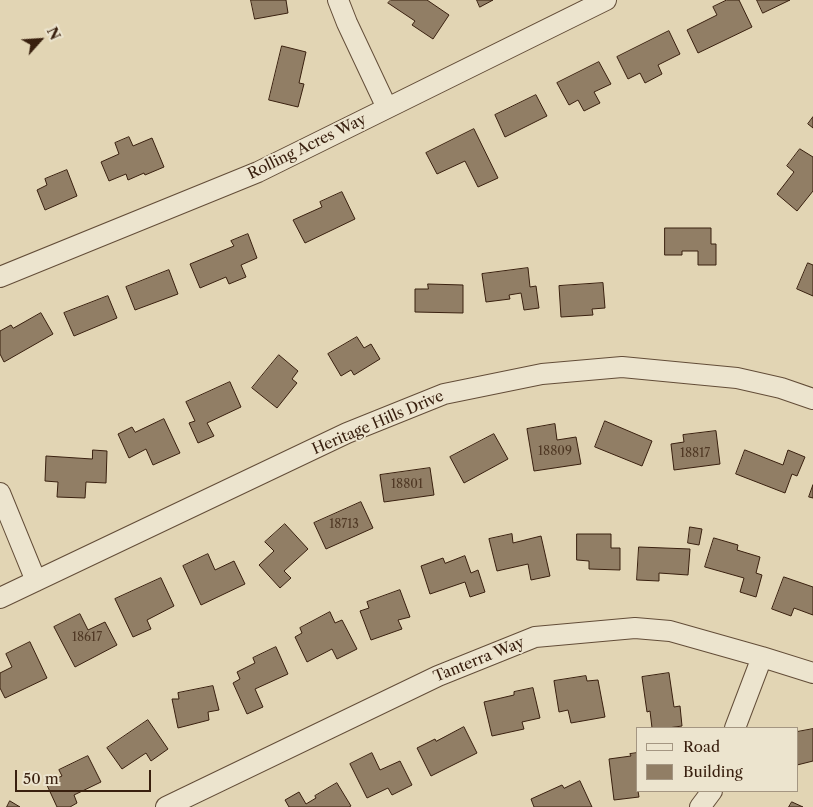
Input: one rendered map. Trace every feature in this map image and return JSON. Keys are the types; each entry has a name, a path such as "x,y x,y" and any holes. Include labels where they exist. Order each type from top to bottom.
{"street":[{"path":"338,0 387,108"},
{"name":"Rolling Acres Way","path":"0,277 258,172 606,0"},
{"name":"Heritage Hills Drive","path":"0,598 347,433 444,394 542,374 622,367 737,378 780,388 813,399"},
{"path":"0,493 36,581"},
{"name":"Tanterra Way","path":"166,807 438,676 535,636 636,628 670,631 813,673"},
{"path":"735,727 762,657"},
{"path":"700,807 711,792"}],"building":[{"path":"251,0 286,0 288,13 255,19"},
{"path":"391,0 427,0 449,15 433,39 412,25 415,21 388,3"},
{"path":"477,0 493,0 480,7"},
{"path":"727,0 739,0 752,27 698,53 687,30 717,15 713,7"},
{"path":"757,0 790,0 763,13"},
{"path":"669,31 680,54 658,65 662,74 645,83 640,73 628,79 617,57"},
{"path":"282,46 306,52 299,83 304,84 298,107 269,100"},
{"path":"599,62 611,84 594,92 600,103 584,111 578,100 569,105 557,83"},
{"path":"536,95 547,116 505,137 495,115"},
{"path":"813,117 813,128 808,124"},
{"path":"474,129 498,178 478,187 465,161 437,174 426,153"},
{"path":"129,137 133,146 152,138 164,167 128,180 126,174 109,181 101,162 119,154 115,143"},
{"path":"800,149 813,157 813,191 797,211 777,194 794,172 787,166"},
{"path":"67,170 77,196 45,210 37,190 47,185 45,179"},
{"path":"342,192 355,219 305,243 293,220 322,207 320,202"},
{"path":"665,228 711,228 711,244 716,244 716,265 698,265 698,251 682,251 682,255 665,255"},
{"path":"248,234 257,258 241,265 246,277 229,284 226,277 200,288 190,264 234,246 231,241"},
{"path":"808,263 813,265 813,296 797,289"},
{"path":"528,268 530,287 536,286 539,308 524,310 521,293 509,295 510,299 486,302 482,274"},
{"path":"169,270 178,294 135,310 126,287"},
{"path":"603,283 605,308 592,309 593,315 561,317 559,286"},
{"path":"428,284 463,285 463,313 415,312 415,289 428,289"},
{"path":"108,296 117,318 74,336 64,313"},
{"path":"41,313 53,334 4,362 0,354 0,331 11,325 13,328"},
{"path":"357,337 364,348 371,344 380,359 354,375 351,370 341,376 328,354"},
{"path":"279,355 298,371 292,379 297,383 277,408 252,388"},
{"path":"230,382 241,407 207,423 214,436 198,443 189,423 195,421 186,402"},
{"path":"164,419 180,453 153,465 146,449 129,458 118,434 132,427 135,432"},
{"path":"605,421 652,441 642,466 595,447"},
{"path":"555,424 557,440 576,437 581,464 534,471 527,429"},
{"path":"716,431 720,464 674,470 671,444 684,442 683,435"},
{"path":"494,434 508,459 464,483 450,457"},
{"path":"93,450 107,451 106,483 86,482 85,498 57,497 58,482 45,481 46,456 92,459"},
{"path":"745,450 783,465 788,450 805,457 797,476 792,474 785,493 736,474"},
{"path":"430,468 434,495 384,502 380,475"},
{"path":"813,485 813,498 809,497"},
{"path":"361,502 373,528 326,549 314,523"},
{"path":"285,524 308,549 284,571 291,578 280,588 259,565 274,551 265,542"},
{"path":"690,527 702,529 699,545 688,543"},
{"path":"512,534 513,543 541,536 550,576 531,580 528,564 497,571 489,539"},
{"path":"577,534 611,534 611,548 620,548 620,570 589,569 589,561 577,560"},
{"path":"714,538 738,545 737,550 760,557 756,573 762,575 756,597 740,592 744,578 705,567"},
{"path":"639,547 690,549 688,575 659,573 659,581 637,580"},
{"path":"208,554 215,570 234,561 245,584 201,605 183,566"},
{"path":"465,556 471,573 478,570 485,592 470,597 465,582 430,594 421,566 443,558 445,563"},
{"path":"784,577 813,587 813,615 794,608 791,616 772,609"},
{"path":"161,578 174,606 147,620 151,629 133,637 115,599"},
{"path":"400,590 410,617 398,620 402,629 371,640 360,611 369,608 367,602"},
{"path":"330,612 335,623 342,620 357,649 337,659 332,649 307,662 295,637 302,633 300,628"},
{"path":"80,614 88,630 105,622 117,645 75,667 54,627"},
{"path":"30,642 47,678 5,698 0,688 0,673 12,667 6,654"},
{"path":"276,647 288,674 255,689 263,707 247,714 233,683 240,679 237,672 255,663 253,658"},
{"path":"669,673 674,707 680,706 682,726 652,727 650,711 647,712 642,677"},
{"path":"586,676 587,681 598,680 605,717 571,723 568,710 559,712 554,681"},
{"path":"213,686 219,710 208,712 209,720 178,728 172,699 179,699 178,693"},
{"path":"533,688 540,718 522,722 524,729 492,736 484,702 514,695 514,692"},
{"path":"148,720 168,749 151,761 146,753 122,769 107,748"},
{"path":"464,727 477,753 431,776 417,748"},
{"path":"813,729 813,761 798,765 798,732"},
{"path":"372,753 380,770 400,761 412,785 392,795 388,788 367,798 350,764"},
{"path":"636,753 636,792 638,792 639,797 614,800 609,759 631,756 630,754"},
{"path":"88,756 101,782 74,795 77,803 70,807 57,807 46,783 62,776 59,770"},
{"path":"580,781 592,807 534,807 531,799 562,785 564,788"},
{"path":"337,783 351,806 289,807 285,800 299,792 306,804 316,798 315,796"},
{"path":"10,801 20,807 7,807"},
{"path":"792,802 803,807 789,807"}]}
